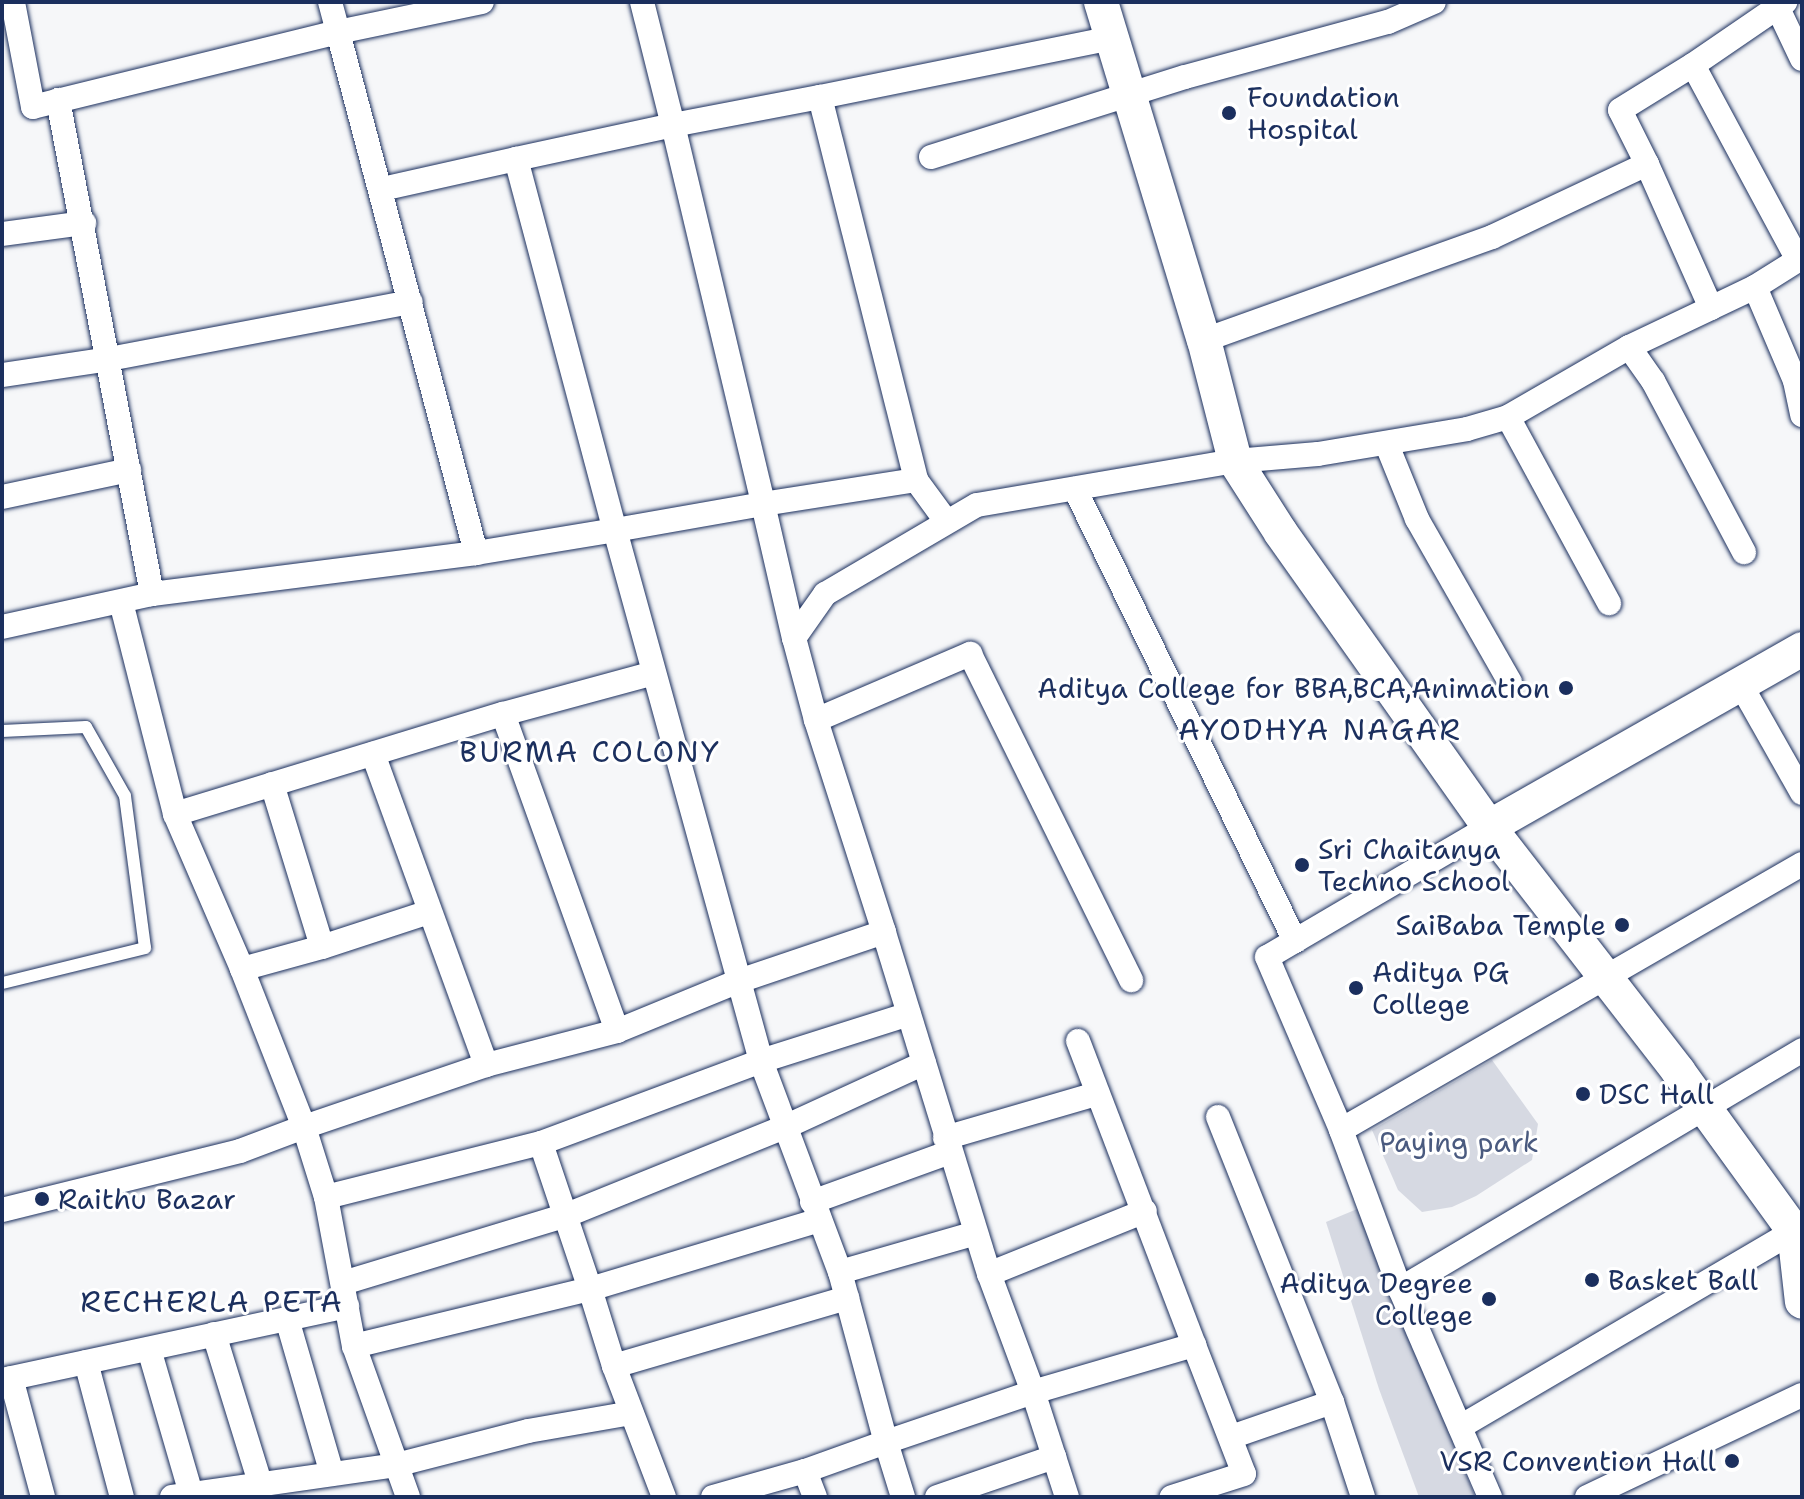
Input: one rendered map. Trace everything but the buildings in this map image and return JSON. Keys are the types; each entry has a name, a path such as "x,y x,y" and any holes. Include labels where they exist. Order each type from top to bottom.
{"street":[{"path":"13,2 33,107 338,32 482,2"},
{"path":"330,2 476,553"},
{"path":"642,2 816,720 989,1274 1033,1392 1067,1497"},
{"path":"1101,2 1204,340 1235,461 1281,533 1489,827 1798,1228 1802,1302"},
{"path":"931,157 1129,94 1388,22 1434,2"},
{"path":"1711,308 1620,110 1693,65 1779,4 1801,54"},
{"path":"382,189 673,125 1112,38"},
{"path":"794,638 825,594 977,505 1235,461 1387,445 1467,429 1508,417 1629,347 1755,287 1800,259 1693,65"},
{"path":"820,97 916,480 946,521"},
{"path":"58,100 84,223 152,594"},
{"path":"516,159 761,1061 840,1272 903,1497"},
{"path":"1204,340 1492,237 1647,164"},
{"path":"2,234 84,223"},
{"path":"1755,287 1798,380 1802,415"},
{"path":"2,375 109,359 411,302"},
{"path":"1629,347 1672,415 1744,552"},
{"path":"1508,417 1609,603"},
{"path":"1387,445 1417,519 1510,682"},
{"path":"2,497 129,470"},
{"path":"2,627 152,594 476,553 916,480"},
{"path":"1075,489 1295,941"},
{"path":"121,602 175,814 242,969 304,1127 326,1197 354,1346 408,1497"},
{"path":"1490,1497 1400,1289 1341,1130 1267,957 1802,649"},
{"path":"816,720 970,654 1131,980"},
{"path":"175,814 503,714 654,673"},
{"path":"1741,685 1802,793"},
{"path":"503,714 617,1031"},
{"path":"373,754 486,1065"},
{"path":"272,784 322,947"},
{"path":"1341,1130 1802,864"},
{"path":"242,969 429,912"},
{"path":"2,1210 240,1151 486,1065 617,1031 739,981 884,932"},
{"path":"326,1197 541,1143 761,1061 909,1014"},
{"path":"1078,1041 1231,1437 1247,1486 1172,1497"},
{"path":"1400,1289 1802,1050"},
{"path":"43,1497 7,1379 287,1319 567,1215 785,1127 924,1063"},
{"path":"354,1346 590,1289 816,1211 948,1145 1096,1094"},
{"path":"1218,1117 1332,1402 1363,1497"},
{"path":"541,1143 614,1366 664,1497"},
{"path":"989,1274 1145,1211"},
{"path":"1460,1427 1798,1228"},
{"path":"840,1272 976,1233"},
{"path":"614,1366 847,1298"},
{"path":"287,1319 332,1474"},
{"path":"214,1334 260,1483"},
{"path":"713,1497 805,1471 1033,1392 1194,1345"},
{"path":"149,1349 185,1496 396,1465 528,1431 631,1413"},
{"path":"86,1362 122,1497"},
{"path":"1587,1497 1802,1395"},
{"path":"1231,1437 1332,1402"},
{"path":"937,1497 1054,1457"},
{"path":"805,1471 815,1497"}],"lane":[{"path":"2,731 86,727 125,796 145,948 2,983"}],"green space":[{"name":"Paying park","path":"1492,1060 1538,1124 1532,1160 1476,1196 1452,1207 1422,1212 1398,1190 1372,1130"},
{"path":"1362,1207 1475,1497 1419,1497 1379,1389 1326,1222"}],"place":[{"name":"Foundation Hospital","path":"1229,113"},
{"name":"Aditya College for BBA,BCA,Animation","path":"1566,688"},
{"name":"Sri Chaitanya Techno School","path":"1302,865"},
{"name":"SaiBaba Temple","path":"1622,925"},
{"name":"Aditya PG College","path":"1356,988"},
{"name":"DSC Hall","path":"1583,1094"},
{"name":"Raithu Bazar","path":"42,1199"},
{"name":"Basket Ball","path":"1592,1280"},
{"name":"Aditya Degree College","path":"1489,1299"},
{"name":"VSR Convention Hall","path":"1732,1461"}],"district":[{"name":"AYODHYA NAGAR","path":"1320,730"},
{"name":"BURMA COLONY","path":"590,752"},
{"name":"RECHERLA PETA","path":"212,1302"}]}
